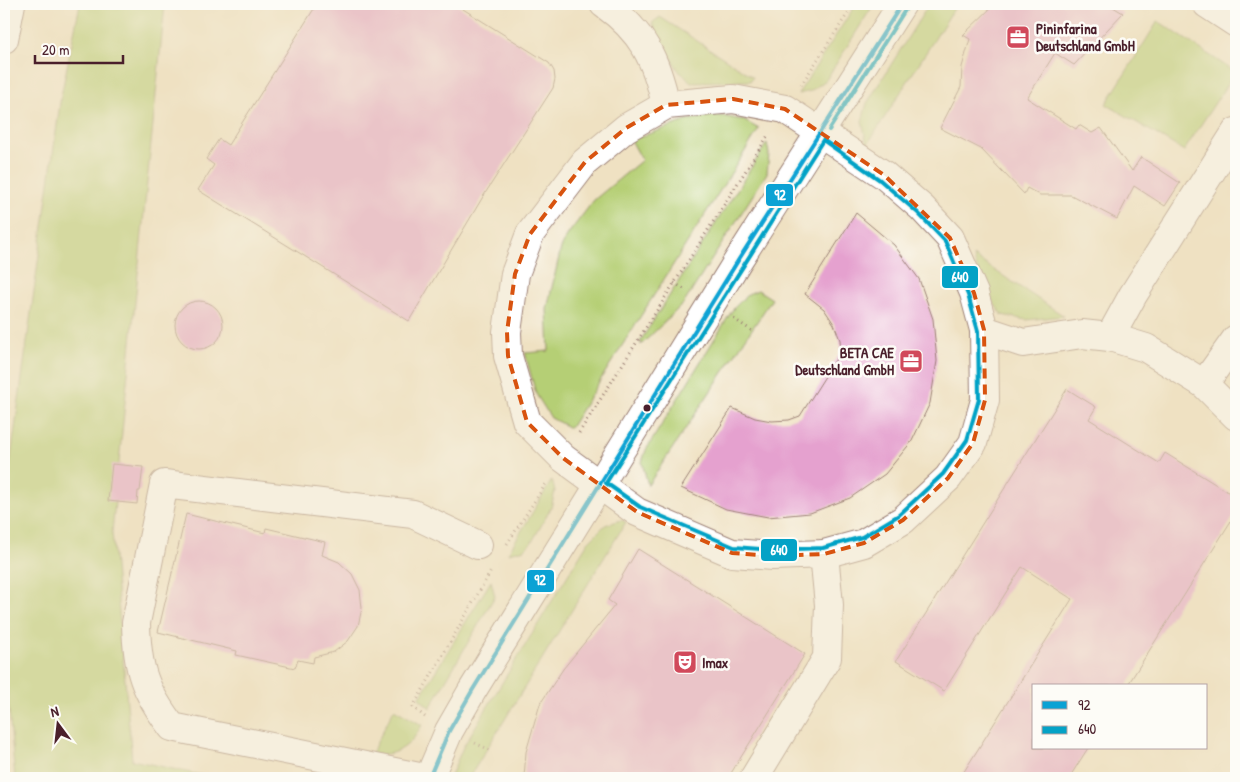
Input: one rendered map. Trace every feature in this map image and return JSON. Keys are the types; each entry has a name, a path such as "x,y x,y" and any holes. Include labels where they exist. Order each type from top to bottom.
{"main road":[{"path":"4,39 11,4"},
{"path":"604,4 620,15 646,45 660,77 666,105"},
{"path":"429,778 449,730 598,486 820,131 902,4"},
{"path":"1207,4 1236,23"},
{"path":"733,99 785,109 884,175 922,208 950,238 974,293 984,330 985,400 973,443 948,478 903,520 864,543 824,554 774,556 732,552 637,512 598,486 563,458 527,422 508,356 507,332 515,274 530,234 585,162 626,128 666,105 733,99"},
{"path":"1110,337 1133,295 1236,132"},
{"path":"984,330 1023,343 1082,334 1110,337 1146,348 1204,384 1236,416"},
{"path":"1204,384 1236,339"},
{"path":"424,778 326,768 172,727 156,705 142,679 136,643 136,623 164,484 413,514 492,552"},
{"path":"754,778 827,658 829,605 824,554"}],"path":[{"path":"490,750 419,714 413,707 421,689 450,645 492,552 563,458 854,4"}],"highlighted area":[{"path":"733,99 785,109 884,175 950,238 974,293 984,330 985,400 973,443 948,478 903,520 864,543 824,554 773,556 732,553 637,512 563,458 527,422 508,356 507,332 515,274 530,234 585,162 626,128 666,105"}],"green space":[{"path":"80,4 165,4 112,532 132,760 214,778 15,778 4,654 7,486 61,96"},
{"path":"856,4 874,4 826,80 811,91 798,94"},
{"path":"929,4 957,4 867,145 862,121 867,103"},
{"path":"660,17 753,77 750,81 691,82 678,70 652,23"},
{"path":"1158,21 1235,72 1184,151 1106,104"},
{"path":"717,115 743,120 759,129 570,428 551,418 536,394 525,353 549,351 547,309 561,248 568,234 594,200 642,160 631,140 692,119"},
{"path":"767,143 769,154 767,173 684,303 641,345 641,340"},
{"path":"973,256 1064,316 1026,320 1002,315 983,288"},
{"path":"758,290 772,299 648,485 642,462 646,450 733,309 748,294"},
{"path":"552,480 555,491 551,508 532,542 525,549 508,553"},
{"path":"621,520 626,522 469,778 450,778 463,747 588,542 605,525"},
{"path":"491,581 495,596 430,708 419,698"},
{"path":"394,709 422,725 413,739 396,752 371,754"}],"building":[{"path":"317,4 455,4 549,63 554,71 553,88 484,195 409,321 198,190 214,165 206,159 219,139 228,145"},
{"path":"995,4 1108,4 1123,13 1074,65 1055,53 1027,98 1076,129 1079,125 1092,133 1101,128 1132,171 1141,157 1180,183 1165,206 1134,186 1117,219 1071,195 1040,195 1027,188 1024,194 981,149 940,128 961,87 962,67 970,39 963,35"},
{"path":"856,213 894,245 919,279 933,319 937,361 930,403 912,441 885,474 850,498 810,513 768,517 726,509 681,488 732,408 755,418 772,421 789,420 800,416 841,351 840,340 834,324 824,309 805,294"},
{"path":"199,301 208,303 216,308 221,316 223,325 221,334 216,342 208,347 199,349 190,347 182,342 177,334 175,325 177,316 182,308 190,303"},
{"path":"1067,389 1096,407 1089,419 1159,463 1165,453 1236,497 1236,513 1128,684 1032,684 1032,750 1087,750 1069,778 960,778 1072,599 1022,567 944,691 896,661"},
{"path":"112,464 143,467 137,504 108,501"},
{"path":"186,514 265,533 266,528 325,542 322,555 339,562 352,574 360,590 362,608 358,626 348,641 334,652 314,657 313,663 298,660 295,668 236,655 237,651 158,632"},
{"name":"Imax","path":"638,549 805,654 728,778 524,778 526,752 540,704 563,669 615,605 608,600"}],"transit line":[{"name":"92","path":"429,778 449,731 472,691 739,259 902,4"},
{"name":"640","path":"829,130 907,7"},
{"name":"640","path":"823,140 880,180 918,213 945,241 968,295 978,331 979,399 967,440 943,474 899,515 862,537 823,548 773,550 734,547 640,507 606,483 823,140"}],"place":[{"name":"Pininfarina Deutschland GmbH","path":"1018,37"},
{"name":"BETA CAE Deutschland GmbH","path":"911,361"},
{"name":"Imax","path":"685,662"}]}
